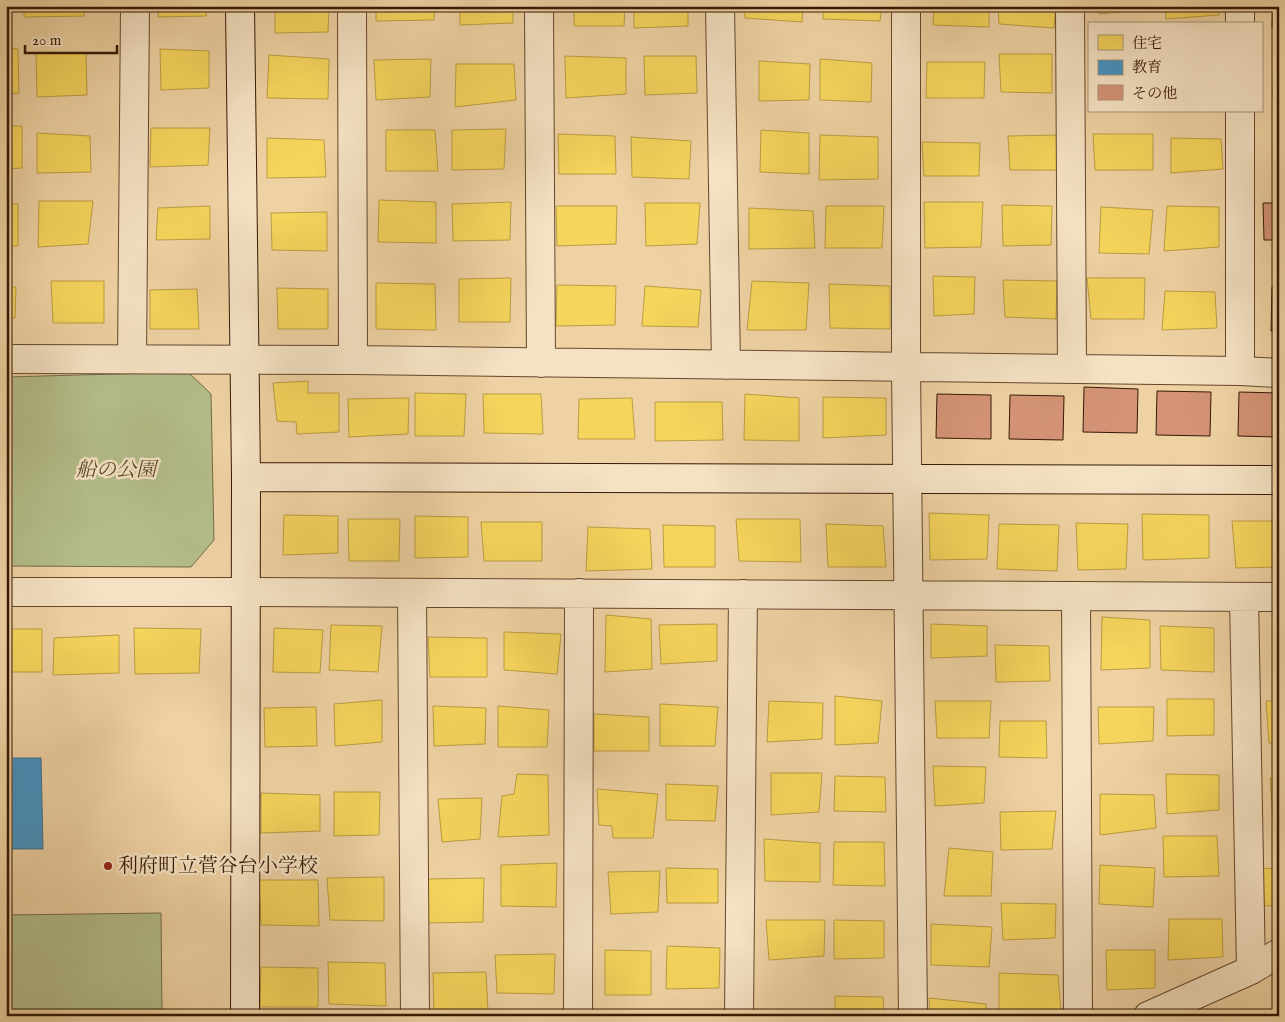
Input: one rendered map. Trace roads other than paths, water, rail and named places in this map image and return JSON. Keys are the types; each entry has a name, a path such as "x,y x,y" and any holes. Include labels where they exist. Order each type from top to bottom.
{"street":[{"path":"132,359 135,6"},
{"path":"240,6 246,478 245,1016"},
{"path":"352,6 353,360"},
{"path":"539,6 541,363"},
{"path":"720,6 726,365"},
{"path":"906,6 906,367 913,1016"},
{"path":"1070,6 1072,369"},
{"path":"1240,6 1240,22"},
{"path":"1240,112 1240,371"},
{"path":"6,359 353,360 1279,373"},
{"path":"246,478 1279,480"},
{"path":"6,592 1279,597"},
{"path":"412,593 415,1016"},
{"path":"578,1016 579,593"},
{"path":"739,1016 743,594"},
{"path":"1076,596 1078,1016"},
{"path":"1244,597 1251,970"},
{"path":"1148,1016 1251,970 1279,953"}],"place":[{"name":"利府町立菅谷台小学校","path":"108,866"}],"park label":[{"name":"船の公園","path":"116,470"}]}
